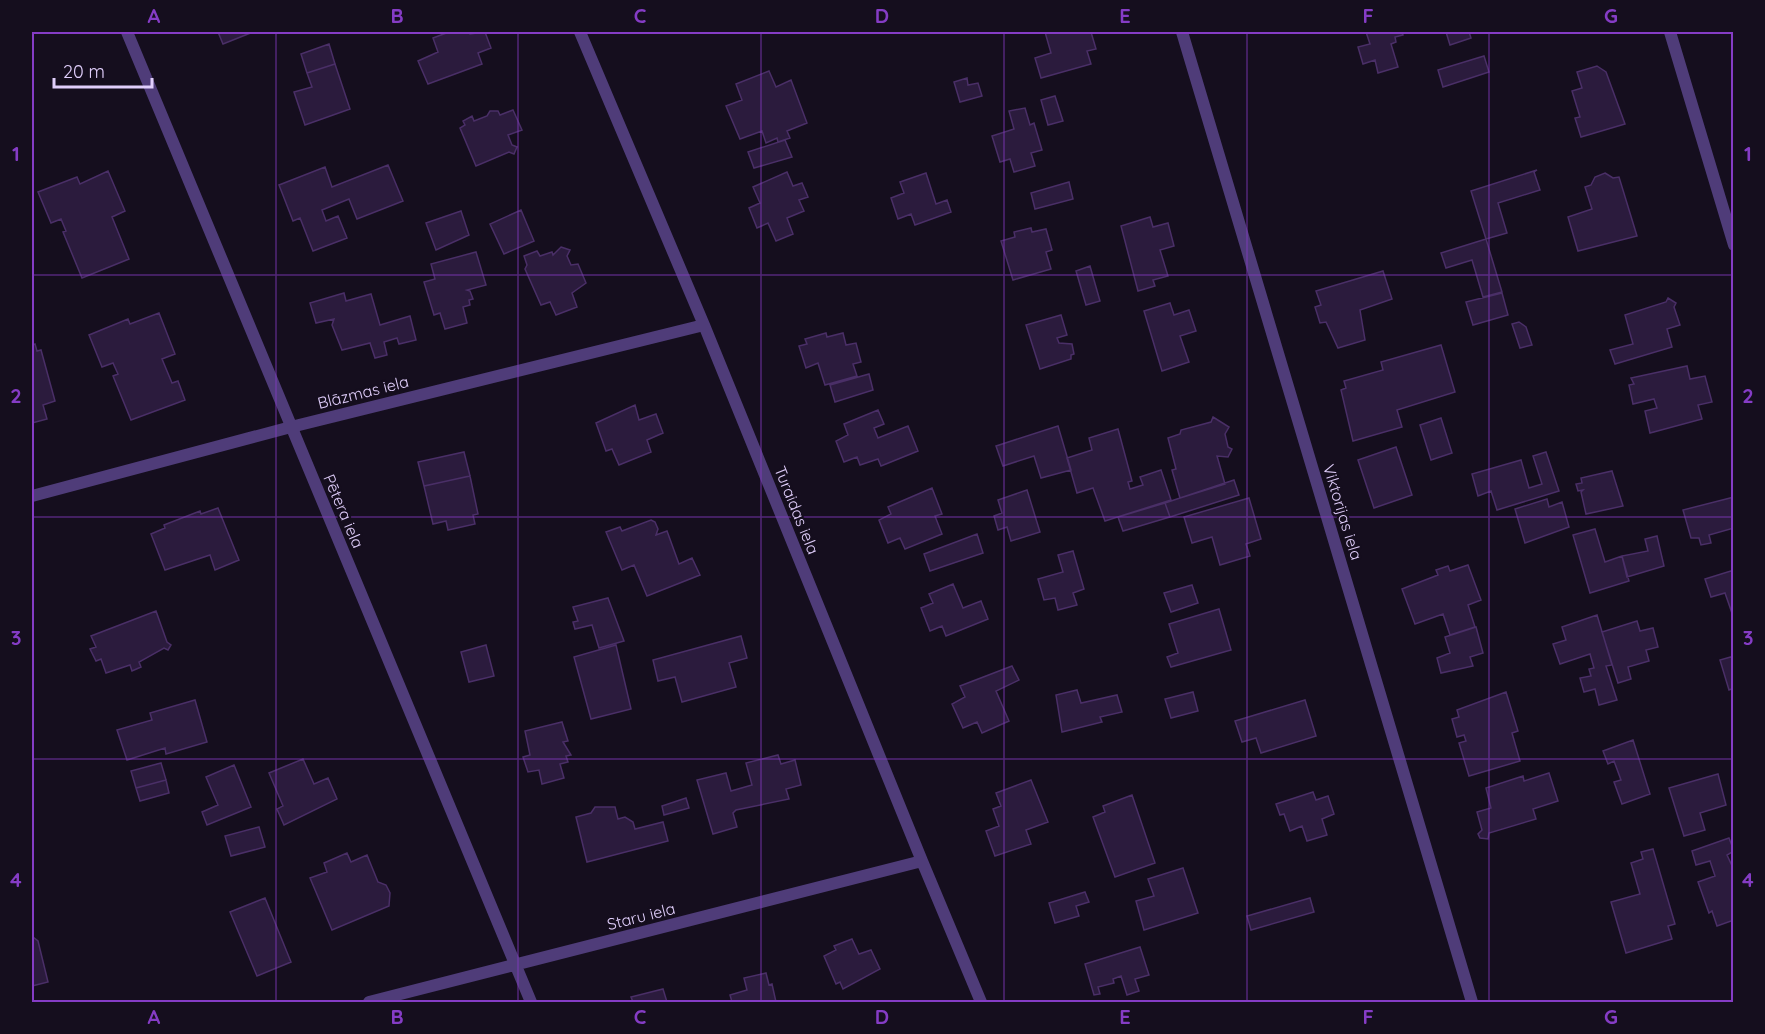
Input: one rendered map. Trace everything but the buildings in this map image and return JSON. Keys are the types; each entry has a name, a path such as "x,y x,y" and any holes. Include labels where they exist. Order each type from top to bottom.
{"street":[{"name":"Pētera iela","path":"127,32 514,966 531,1002"},
{"name":"Turaidas iela","path":"580,32 704,325 981,1002"},
{"name":"Viktorijas iela","path":"1182,32 1473,1002"},
{"path":"1670,32 1734,245"},
{"name":"Blāzmas iela","path":"32,496 291,427 704,325"},
{"name":"Staru iela","path":"369,1002 922,861"}]}
